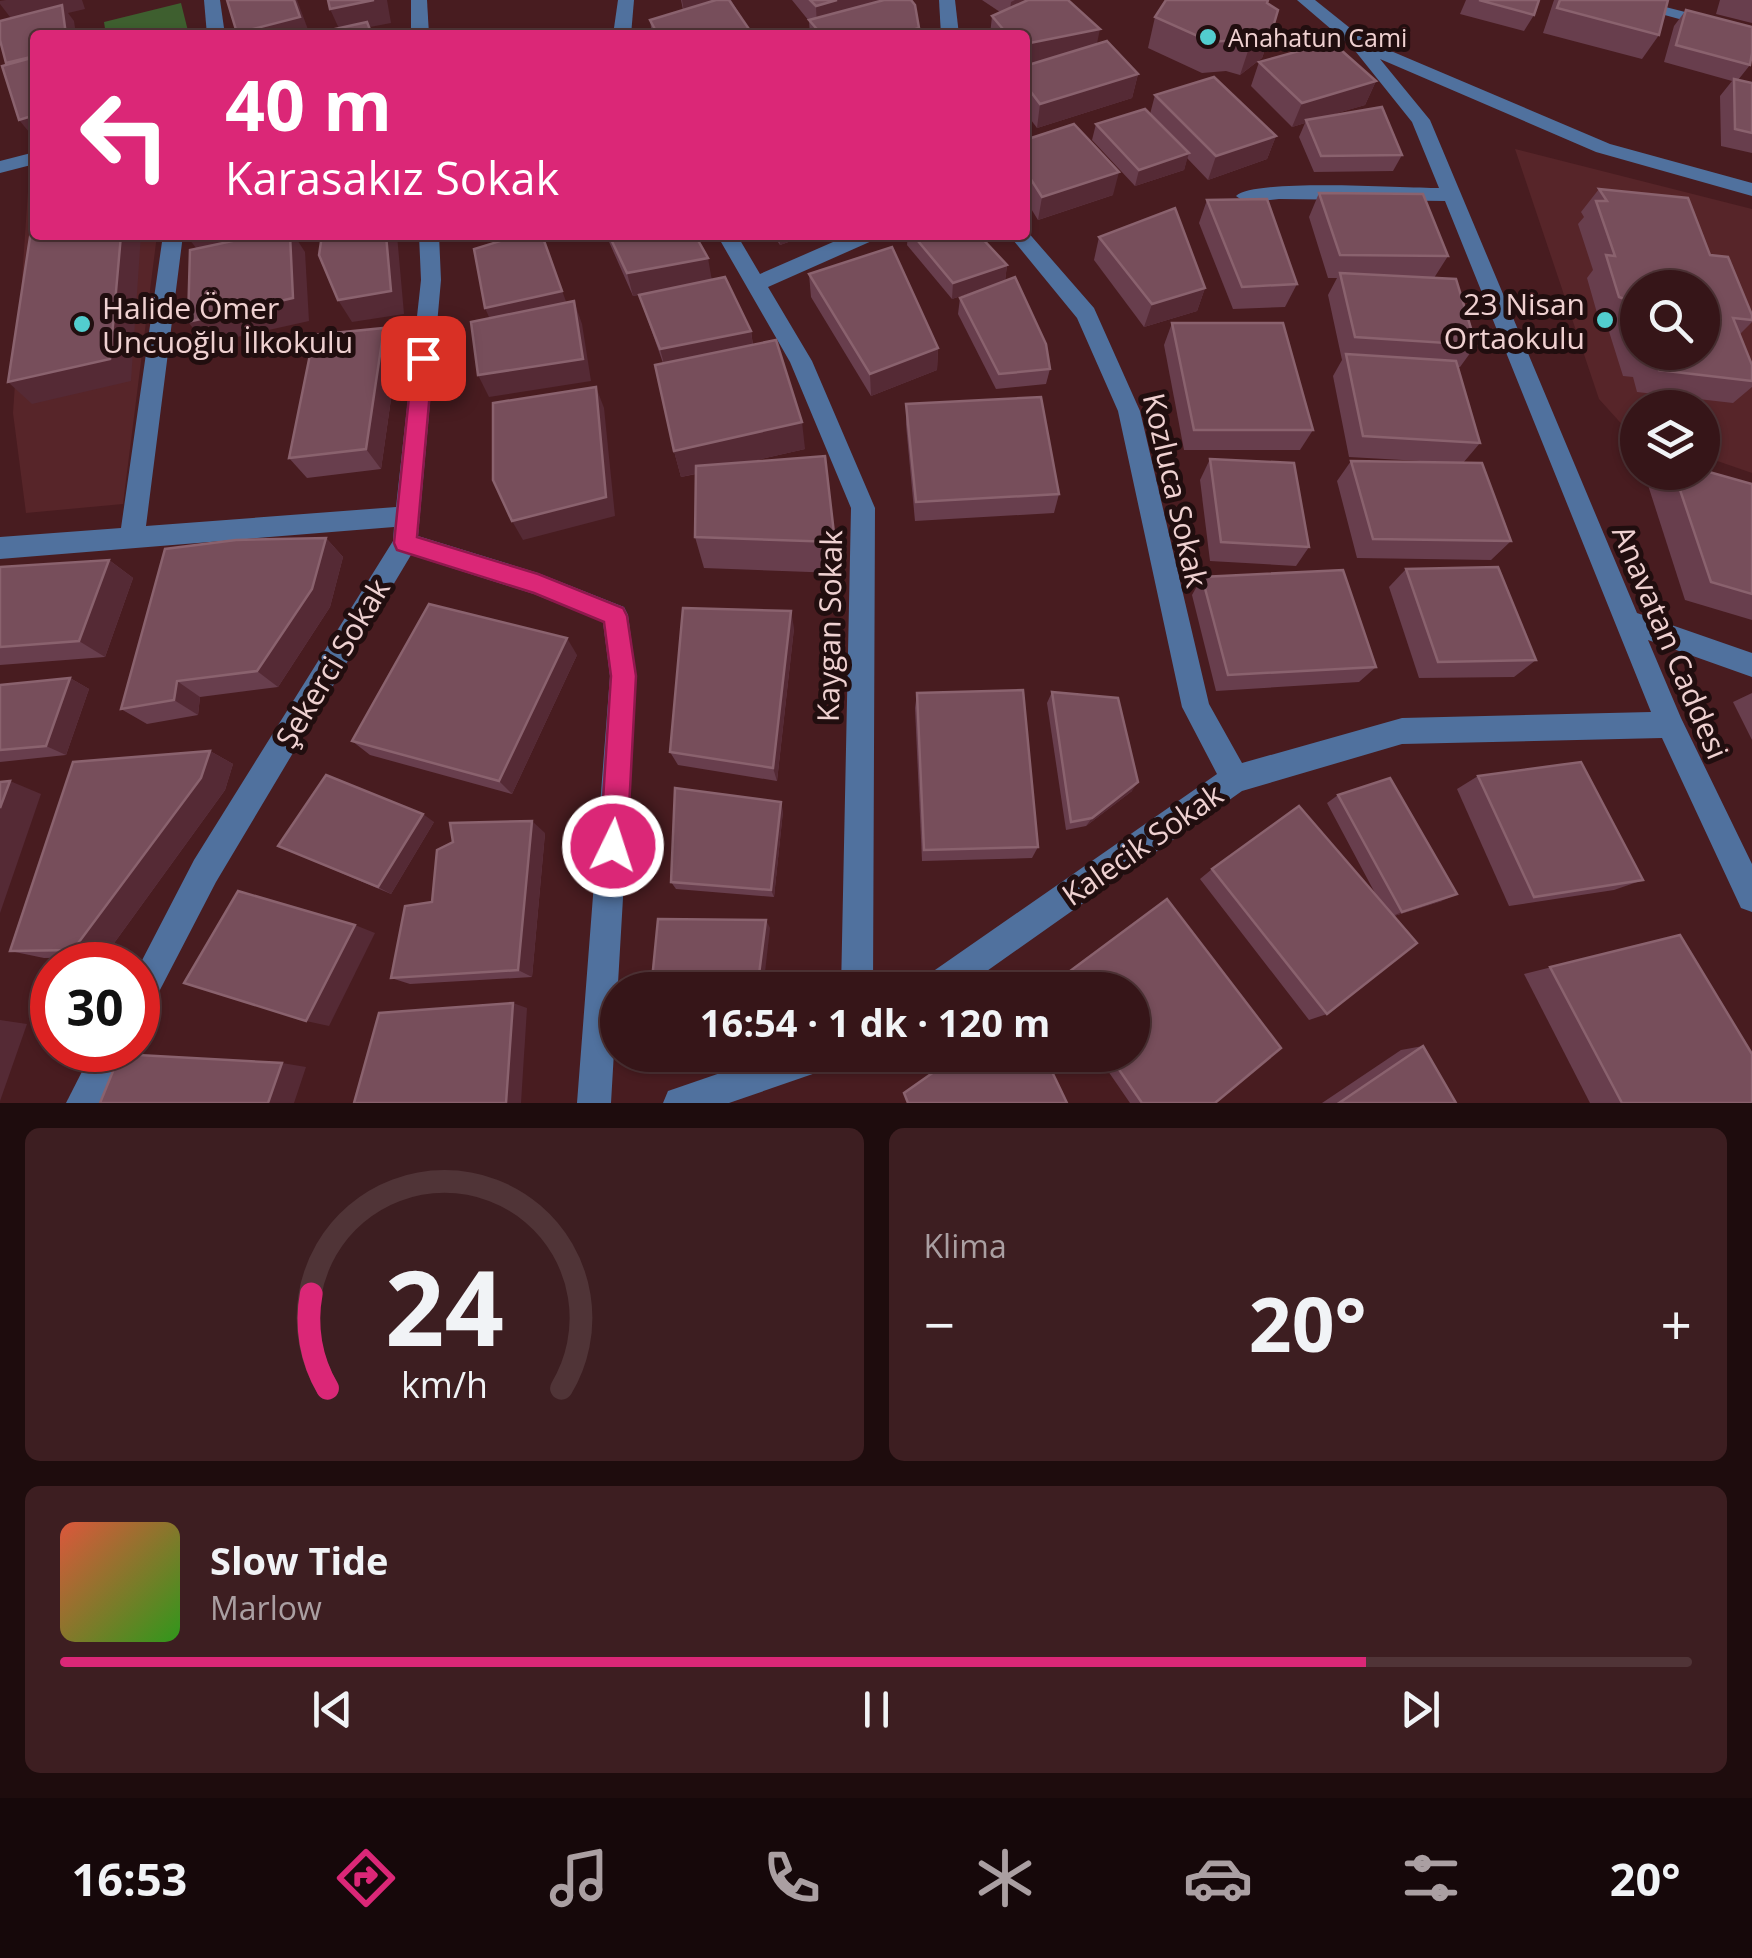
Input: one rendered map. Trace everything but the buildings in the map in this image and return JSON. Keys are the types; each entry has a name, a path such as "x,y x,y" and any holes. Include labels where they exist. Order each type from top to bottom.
{"street":[{"path":"212,0 215,30"},
{"path":"419,0 420,30"},
{"path":"623,30 626,0"},
{"path":"947,0 950,30"},
{"name":"Anavatan Caddesi","path":"1305,0 1358,42 1421,120 1670,724 1752,897"},
{"path":"1618,0 1752,34"},
{"path":"1358,42 1604,148 1752,190"},
{"path":"0,166 30,159"},
{"path":"1246,196 1279,192 1450,195"},
{"path":"132,538 172,240"},
{"name":"Şekerci Sokak","path":"160,958 205,871 407,530 431,280 429,240"},
{"name":"Kaygan Sokak","path":"731,240 801,360 863,508 858,972"},
{"path":"756,284 856,240"},
{"name":"Kozluca Sokak","path":"1022,240 1086,314 1130,411 1165,582 1196,707 1235,778"},
{"path":"0,548 132,538 407,530 615,616 624,676 594,1103"},
{"path":"1630,622 1752,665"},
{"name":"Kalecik Sokak","path":"959,972 1235,778 1402,731 1670,724"},
{"path":"84,1103 100,1072"},
{"path":"680,1103 770,1072"}],"shaded area":[{"name":"23 Nisan Ortaokulu","path":"1515,149 1752,209 1752,473 1720,462 1720,390 1620,390 1620,422 1599,399"},
{"name":"Halide Ömer Uncuoğlu İlkokulu","path":"29,176 30,240 156,240 123,504 26,513 13,413"}],"green space":[{"path":"181,3 188,30 105,30 104,22"}],"place":[{"name":"Anahatun Cami","path":"1208,37"},
{"name":"23 Nisan Ortaokulu","path":"1605,320"},
{"name":"Halide Ömer Uncuoğlu İlkokulu","path":"82,324"}],"route":[{"path":"423,358 406,543 538,584 615,616 624,676 613,846"}]}
